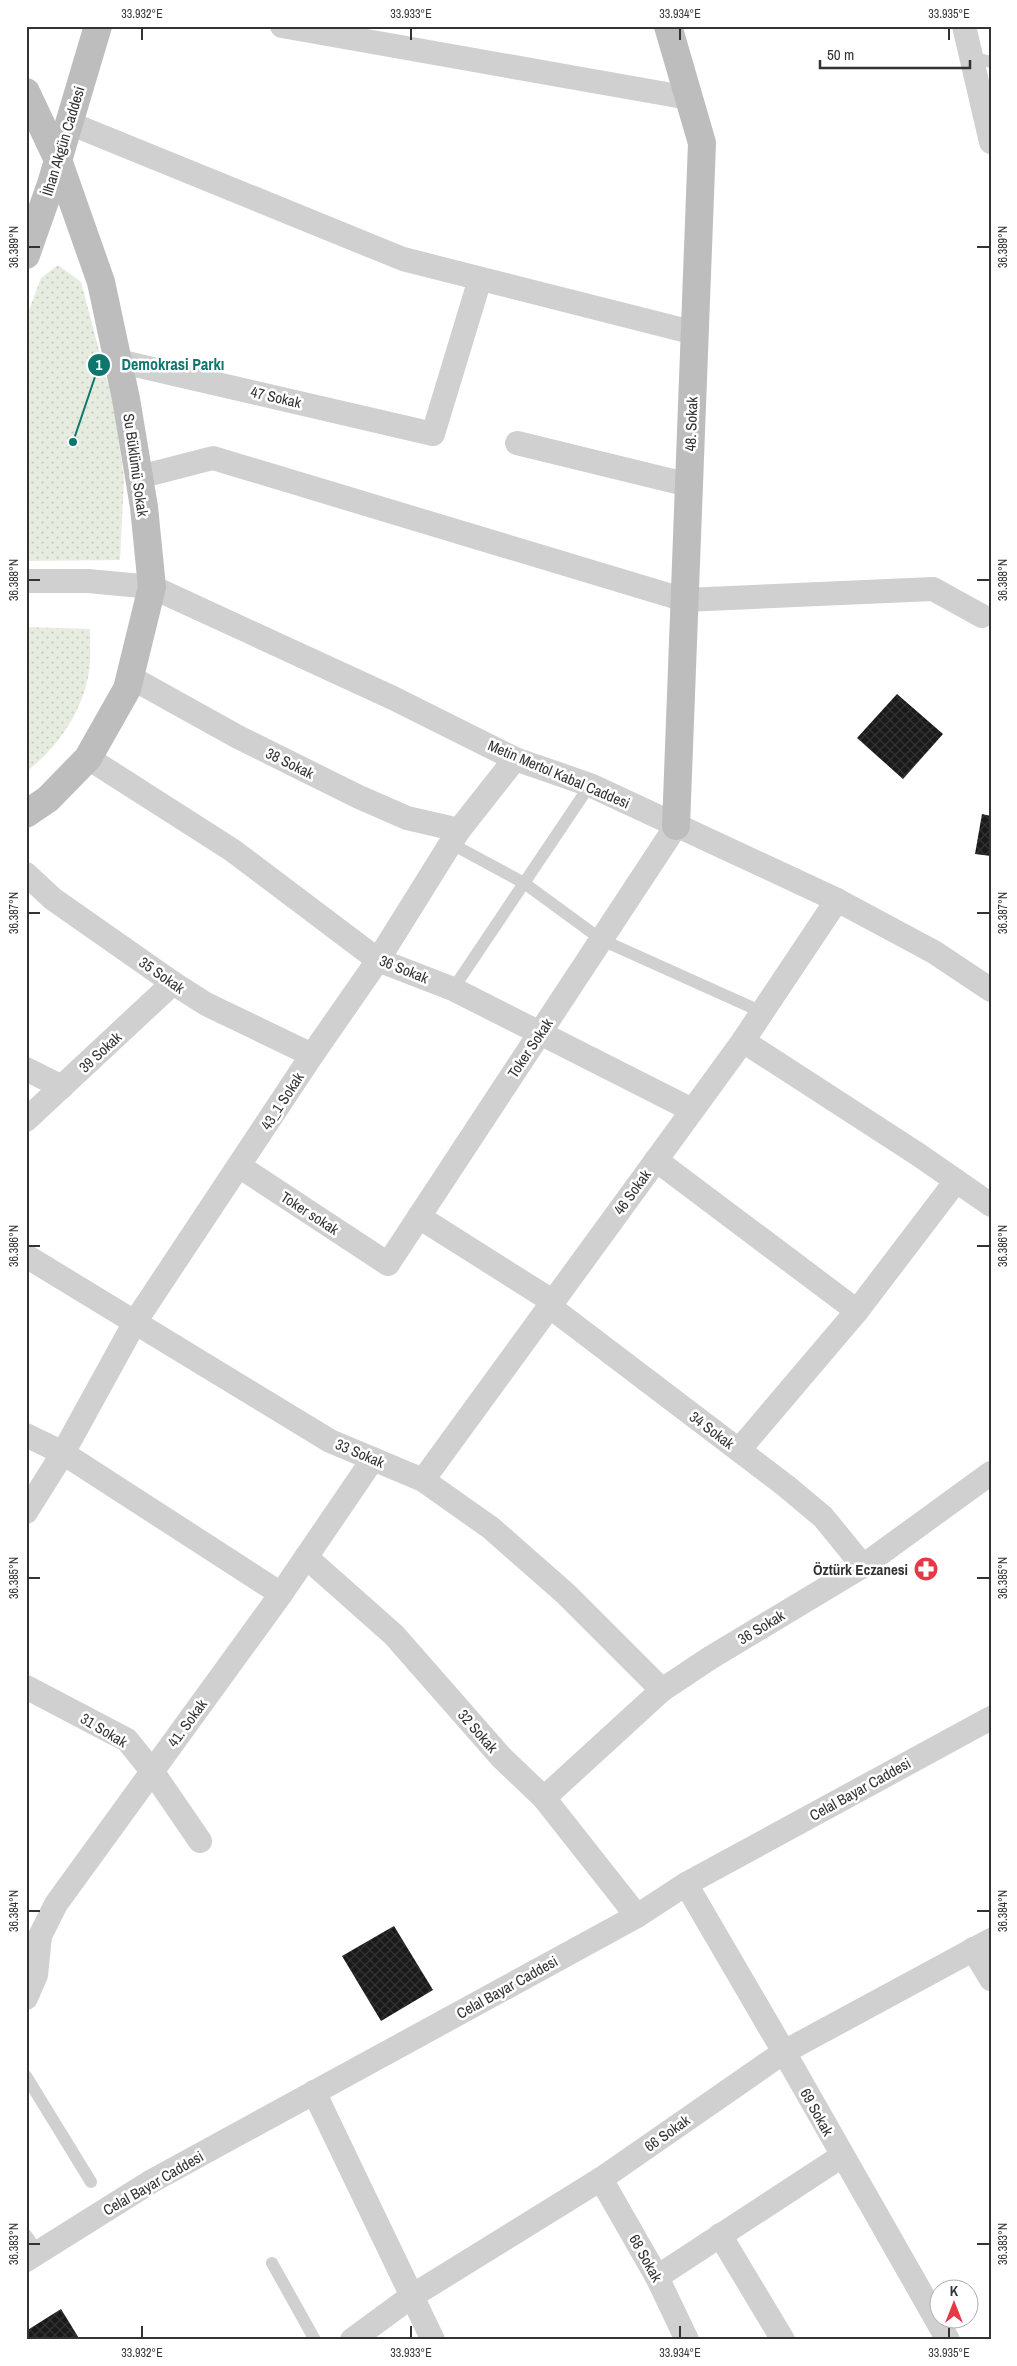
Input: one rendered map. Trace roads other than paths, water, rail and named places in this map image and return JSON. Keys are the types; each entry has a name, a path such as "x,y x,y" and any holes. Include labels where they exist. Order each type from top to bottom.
{"main road":[{"name":"İlhan Akgün Caddesi","path":"26,255 58,160 98,26"},
{"name":"48. Sokak","path":"668,26 702,143 676,826"},
{"name":"Su Büklümü Sokak","path":"26,92 58,160 101,282 118,361 139,477 152,587 127,689 88,758 48,799 26,814"}],"street":[{"path":"282,26 688,98"},
{"path":"964,26 981,59 991,142"},
{"path":"69,123 403,259 695,333"},
{"name":"47 Sokak","path":"118,361 433,434 480,279"},
{"path":"517,443 689,485"},
{"path":"139,477 213,458 685,600 933,588 982,616"},
{"name":"Metin Mertol Kabal Caddesi","path":"26,580 88,580 152,587 393,698 515,759 590,785 836,900 934,952 991,990"},
{"name":"38 Sokak","path":"130,677 238,737 359,797 455,837"},
{"name":"36 Sokak","path":"88,758 232,850 378,960 453,989 692,1110"},
{"name":"43_1 Sokak","path":"26,1512 63,1453 136,1322 312,1055 378,960 455,837 515,759"},
{"name":"Toker Sokak","path":"382,1260 388,1264 676,826"},
{"name":"35 Sokak","path":"26,874 53,899 206,1004 312,1055"},
{"name":"46 Sokak","path":"423,1480 743,1040 836,900"},
{"name":"39 Sokak","path":"26,1120 173,983"},
{"path":"743,1040 991,1205"},
{"path":"26,1069 62,1087"},
{"path":"656,1160 857,1311"},
{"name":"Toker sokak","path":"239,1166 382,1260"},
{"path":"739,1450 857,1311 956,1181"},
{"name":"34 Sokak","path":"419,1217 550,1303 786,1486 822,1518 863,1566"},
{"name":"33 Sokak","path":"26,1256 330,1441 423,1480 491,1528 566,1594 662,1690"},
{"path":"26,1435 63,1453 281,1594"},
{"name":"41. Sokak","path":"26,1998 36,1975 33,1932 56,1904 281,1594 373,1458"},
{"name":"36 Sokak","path":"544,1798 662,1690 710,1658 863,1566 991,1472"},
{"name":"32 Sokak","path":"306,1557 394,1635 502,1758 544,1798 637,1916"},
{"name":"31 Sokak","path":"26,1687 127,1740 152,1771 200,1841"},
{"name":"Celal Bayar Caddesi","path":"30,2249 637,1916 686,1884 991,1718"},
{"name":"69 Sokak","path":"686,1884 948,2340"},
{"path":"982,1944 991,1980"},
{"name":"66 Sokak","path":"352,2340 412,2296 601,2179 784,2052 982,1944"},
{"path":"314,2092 433,2340"},
{"path":"657,2277 842,2156"},
{"name":"68 Sokak","path":"601,2179 657,2277 688,2340"},
{"path":"720,2235 784,2340"}],"lane":[{"path":"453,989 590,785"},
{"path":"455,837 524,883 602,940 762,1012"},
{"path":"26,2076 91,2182"},
{"path":"272,2263 315,2340"}],"place":[{"name":"Demokrasi Parkı","path":"73,442"},
{"name":"Öztürk Eczanesi","path":"926,1569"}]}
